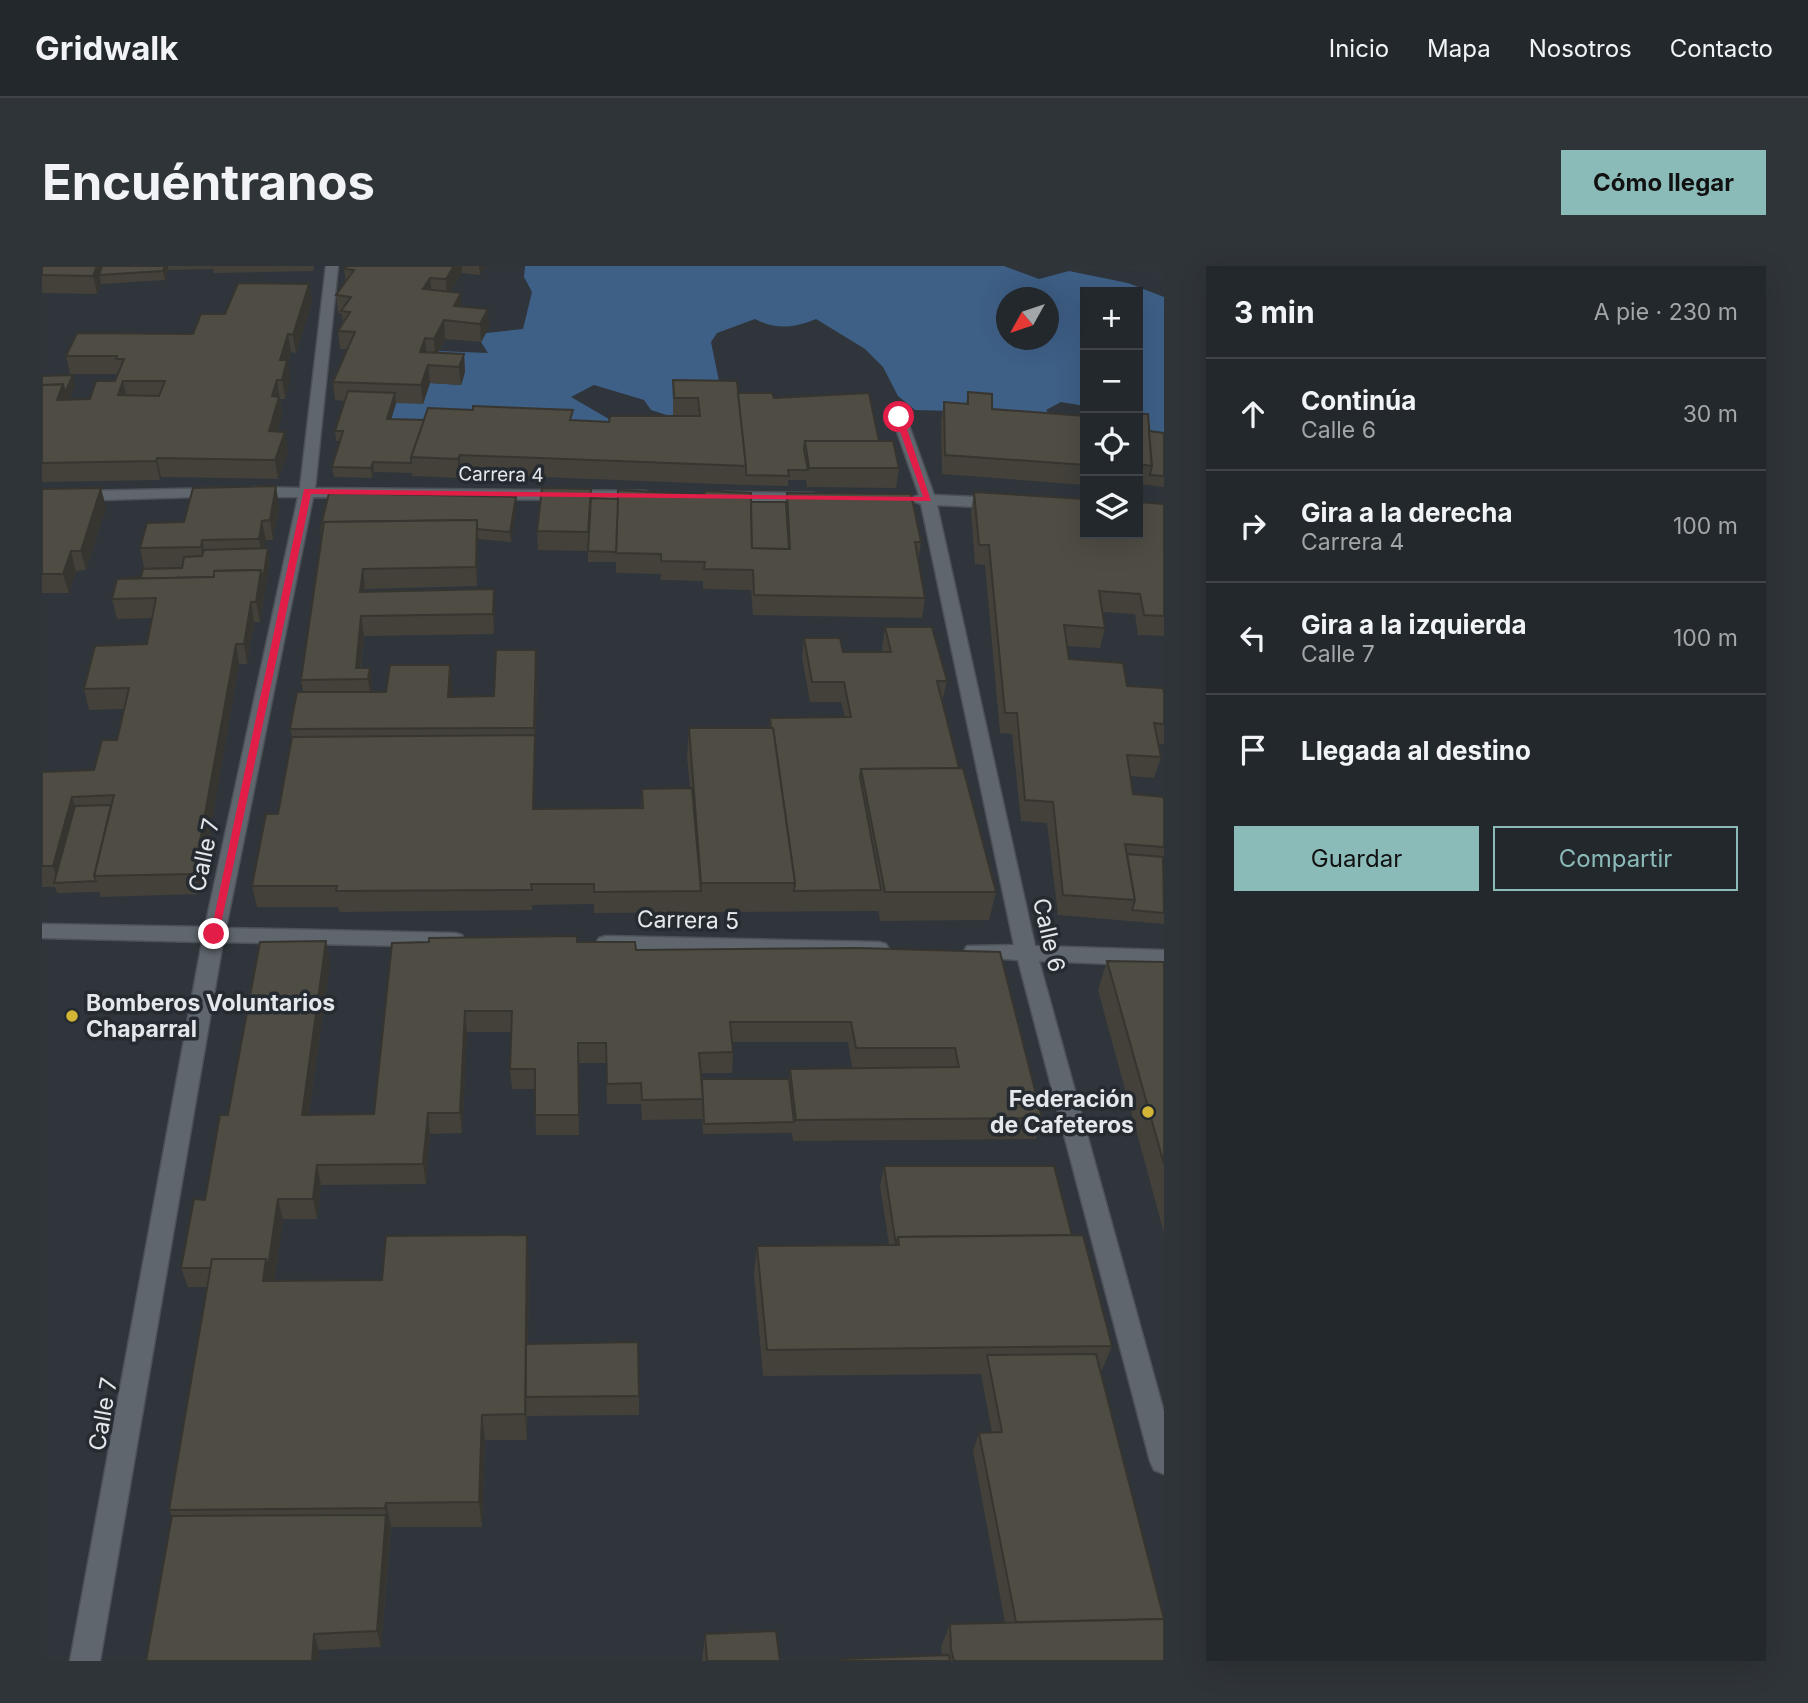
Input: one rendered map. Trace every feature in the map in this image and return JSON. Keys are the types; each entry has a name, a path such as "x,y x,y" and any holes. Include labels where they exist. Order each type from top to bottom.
{"street":[{"name":"Calle 7","path":"85,1661 214,934 307,491 332,266"},
{"name":"Calle 6","path":"899,417 928,499 1026,952 1164,1461"},
{"name":"Carrera 4","path":"42,497 307,491 666,496"},
{"path":"707,496 832,498"},
{"path":"901,499 1020,504"},
{"path":"42,931 475,940"},
{"name":"Carrera 5","path":"586,943 902,950"},
{"path":"958,951 1164,958"}],"shaded area":[{"path":"525,266 1004,266 1039,279 1069,271 1138,287 1080,287 1080,405 1061,402 1046,410 1058,423 988,412 915,410 898,396 883,367 865,349 816,319 785,326 770,325 755,319 717,333 711,342 720,386 673,417 651,410 644,400 594,385 571,397 614,422 388,429 396,403 430,383 461,385 464,372 435,357 438,351 488,353 481,342 486,333 523,329 532,292 524,277"},
{"path":"1143,289 1164,297 1164,443 1143,435"}],"building":[{"path":"42,266 97,266 93,276 42,275"},
{"path":"102,266 165,266 163,271 99,275"},
{"path":"347,266 454,266 446,279 430,278 423,289 461,293 454,306 488,309 480,324 444,320 434,339 425,338 420,352 464,354 459,367 428,365 421,385 333,382 355,332 338,331 350,312 341,311 351,297 336,295 354,270 344,269"},
{"path":"238,283 309,284 293,335 288,334 280,360 287,360 282,380 277,380 272,396 279,397 269,431 285,432 275,460 157,458 156,461 42,463 42,385 63,384 57,400 90,399 96,381 115,381 124,359 116,359 117,356 66,356 77,333 193,334 201,314 225,314","holes":["123,381 165,381 159,396 118,395"]},
{"path":"73,375 65,393 63,384 42,385 42,376"},
{"path":"673,380 737,381 746,466 460,455 458,459 411,457 428,408 473,410 473,406 573,410 570,420 609,422 610,416 700,416 698,398 674,398"},
{"path":"348,391 395,393 387,419 424,420 411,463 373,462 371,468 332,467 343,431 335,431"},
{"path":"968,392 992,394 992,409 1080,416 1080,465 945,455 944,402 968,404"},
{"path":"738,393 772,393 774,398 869,393 879,441 805,441 808,470 788,470 789,476 746,475"},
{"path":"1143,414 1148,414 1152,466 1143,465"},
{"path":"1149,431 1164,433 1164,476 1150,475 1152,466"},
{"path":"805,441 893,441 899,468 809,468"},
{"path":"276,486 270,520 262,521 259,539 202,540 201,547 140,548 147,523 184,522 193,488"},
{"path":"101,488 81,551 71,551 63,574 42,574 42,489"},
{"path":"542,488 591,489 588,532 537,531"},
{"path":"618,490 704,495 705,491 751,493 752,548 790,549 787,493 911,494 921,542 915,542 925,598 754,595 753,570 704,569 705,562 661,561 661,554 616,553"},
{"path":"974,492 1080,499 1080,539 1143,539 1143,502 1164,504 1164,616 1144,615 1140,594 1099,591 1105,628 1064,625 1069,659 1123,663 1127,686 1163,688 1164,724 1154,723 1161,757 1127,755 1133,794 1164,797 1164,847 1125,844 1135,900 1063,895 1053,802 1025,800 1017,713 1005,713 989,545 979,545"},
{"path":"329,493 516,497 510,532 477,529 477,520 324,522 323,530 320,530"},
{"path":"591,498 618,499 616,552 588,551"},
{"path":"751,502 786,502 789,549 752,548"},
{"path":"477,520 476,567 363,569 360,592 494,589 493,614 361,616 356,668 370,668 368,679 301,680 324,522"},
{"path":"268,548 263,579 261,570 214,571 214,577 127,579 141,577 143,569 182,568 184,557 202,556 204,550"},
{"path":"261,570 256,602 251,602 244,644 236,644 194,874 94,876 114,795 72,797 53,866 42,866 42,772 94,770 102,740 117,740 129,688 84,689 95,646 147,644 156,598 112,599 117,579 214,577 214,571"},
{"path":"885,627 932,627 947,681 937,681 959,768 861,769 860,777 881,890 794,891 770,718 851,717 844,682 812,682 804,638 840,638 843,652 891,652"},
{"path":"496,650 536,650 534,728 290,729 297,692 386,692 390,665 450,665 448,697 494,696"},
{"path":"689,728 773,728 795,883 701,883"},
{"path":"535,735 533,809 643,808 642,789 692,788 701,891 594,892 594,884 531,884 532,890 336,891 337,886 252,886 266,814 278,814 292,737"},
{"path":"963,768 996,892 885,892 861,769"},
{"path":"111,805 94,876 96,881 54,883 75,806"},
{"path":"1127,854 1163,857 1164,913 1132,910 1135,900"},
{"path":"577,936 577,942 635,942 636,950 858,948 1000,952 1042,1118 796,1120 790,1069 959,1067 955,1048 856,1048 851,1022 730,1022 733,1052 699,1053 703,1099 642,1100 641,1083 607,1084 606,1043 578,1043 579,1115 535,1115 535,1069 510,1069 512,1011 465,1011 460,1113 428,1113 423,1164 317,1165 313,1199 278,1199 268,1267 266,1259 212,1259 211,1268 181,1268 194,1199 205,1200 220,1115 228,1115 260,942 326,941 302,1115 374,1114 392,943 429,942 429,938"},
{"path":"1107,961 1164,962 1164,1164"},
{"path":"702,1079 789,1079 794,1122 704,1124"},
{"path":"884,1166 1054,1166 1072,1235 898,1237 896,1245"},
{"path":"527,1235 525,1414 482,1415 479,1502 386,1503 385,1508 169,1510 212,1259 266,1259 263,1281 382,1280 386,1236"},
{"path":"1083,1235 1112,1346 767,1350 757,1246 899,1245 898,1237"},
{"path":"638,1342 639,1396 526,1397 526,1344"},
{"path":"1096,1354 1164,1619 1016,1622 979,1433 1002,1432 987,1355"},
{"path":"386,1515 377,1631 314,1634 312,1661 146,1661 172,1516"},
{"path":"1164,1619 1164,1661 954,1661 951,1649 950,1624"},
{"path":"776,1631 780,1661 707,1661 705,1634"},
{"path":"949,1655 950,1661 841,1661 841,1659"}],"place":[{"name":"Bomberos Voluntarios Chaparral","path":"72,1016"},
{"name":"Federación de Cafeteros","path":"1148,1112"}],"route":[{"path":"214,934 307,491 928,499 899,417"}]}
